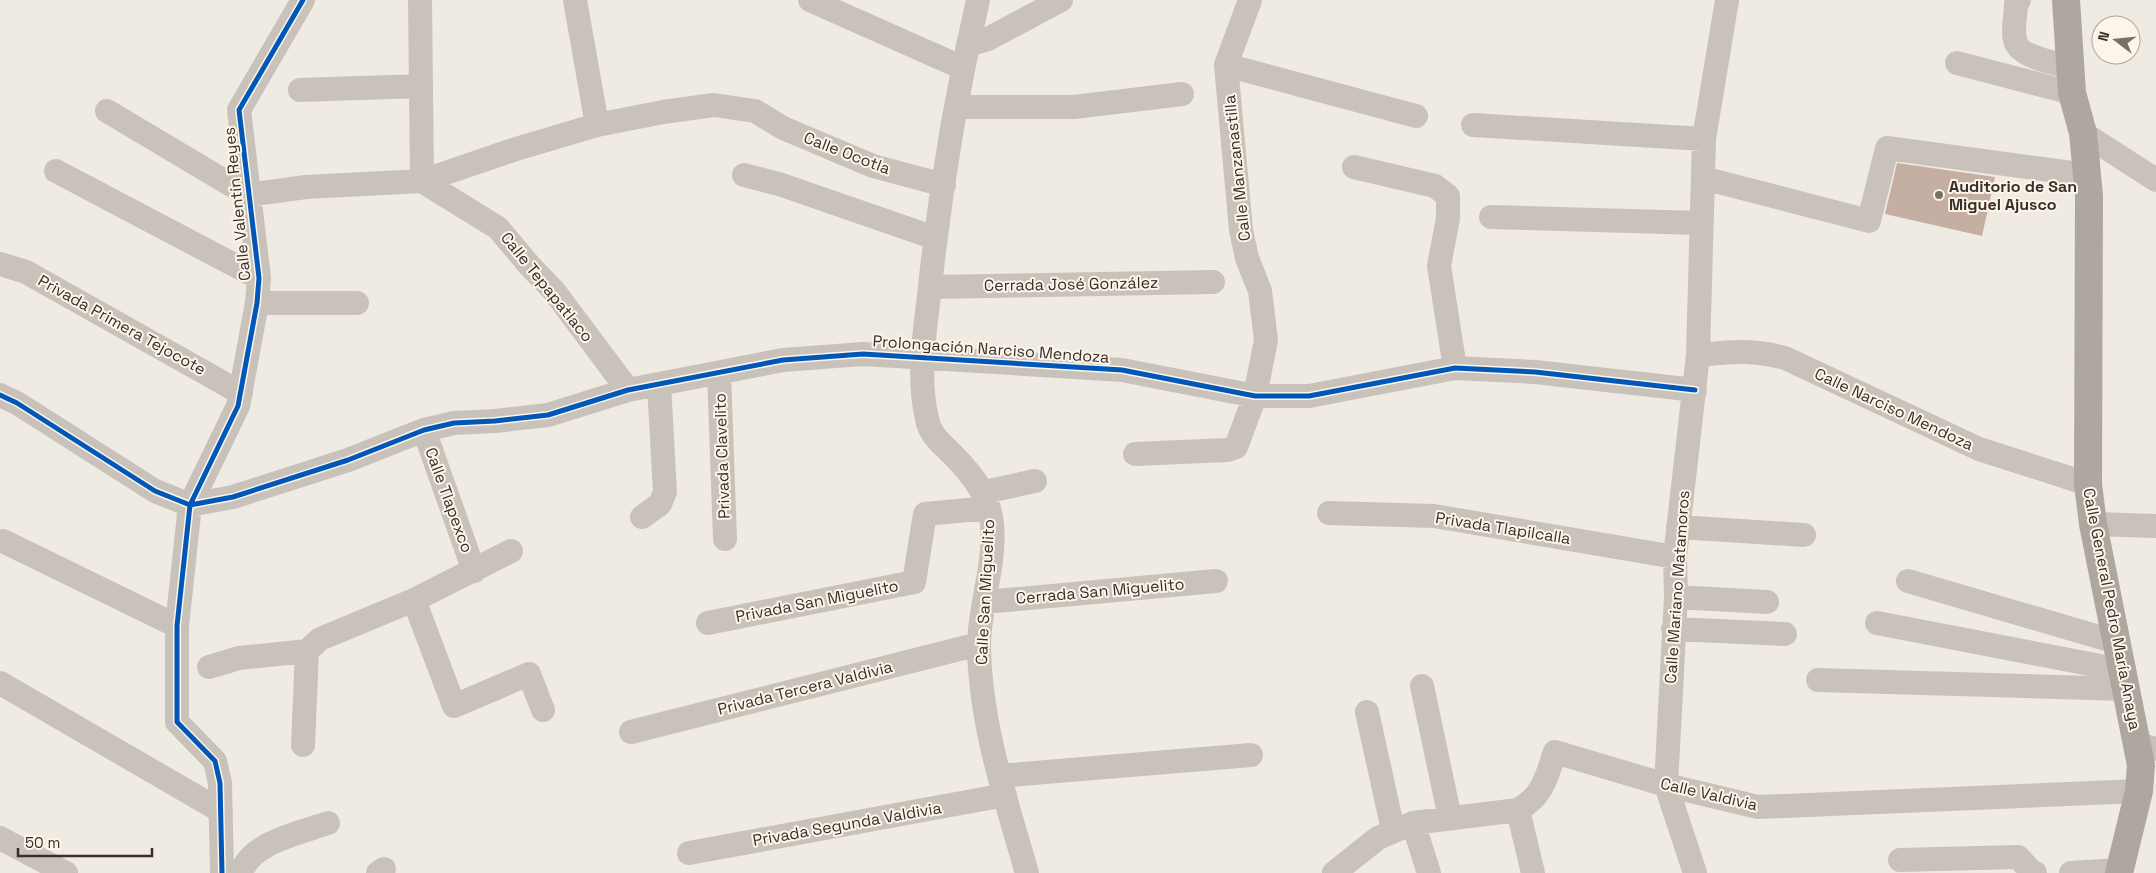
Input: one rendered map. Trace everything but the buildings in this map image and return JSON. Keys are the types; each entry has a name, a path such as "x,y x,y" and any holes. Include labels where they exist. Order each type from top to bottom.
{"main road":[{"name":"Calle General Pedro María Anaya","path":"2066,0 2072,94 2083,133 2090,196 2088,484 2093,524 2123,680 2146,746 2141,765 2139,791 2119,872"}],"street":[{"name":"Calle Valentín Reyes","path":"222,873 220,784 214,761 176,722 177,626 190,505 238,406 257,303 259,278 239,110 303,0"},
{"path":"420,0 422,182"},
{"path":"108,111 248,195 306,187 422,182 516,149 597,125 575,0"},
{"path":"810,0 963,68"},
{"path":"978,0 963,68 935,238 922,357 924,402 927,422 933,436 955,457 986,500 1035,481"},
{"path":"968,45 988,40 1061,0"},
{"name":"Calle Manzanastilla","path":"1135,454 1227,450 1236,447 1255,396 1266,340 1260,291 1247,258 1242,230 1226,65 1250,0"},
{"name":"Calle Mariano Matamoros","path":"1695,873 1666,785 1676,597 1675,557 1698,355 1704,139 1727,0"},
{"path":"2019,0 2016,4 2014,41 2021,50 2034,57 2070,67"},
{"path":"1957,63 2072,94"},
{"path":"1226,65 1416,116"},
{"path":"300,90 420,86"},
{"path":"956,107 1074,107 1182,94"},
{"name":"Calle Ocotla","path":"597,125 663,112 714,105 755,111 783,128 873,166 944,184"},
{"path":"1473,125 1704,139"},
{"path":"2083,133 2156,180"},
{"path":"1704,178 1869,221 1887,148 2087,175"},
{"path":"1354,167 1435,186 1448,196 1448,218 1439,266 1455,368"},
{"path":"56,171 259,278"},
{"path":"744,175 779,184 935,238"},
{"name":"Calle Tepapatlaco","path":"422,182 498,228 554,291 628,390"},
{"path":"1491,217 1701,223"},
{"name":"Privada Primera Tejocote","path":"0,264 26,272 241,393"},
{"name":"Cerrada José González","path":"930,287 1213,282"},
{"path":"257,303 357,303"},
{"name":"Calle Narciso Mendoza","path":"1698,355 1738,351 1761,352 1784,358 1979,449 2088,484"},
{"name":"Prolongación Narciso Mendoza","path":"190,505 234,497 322,469 424,430 454,423 496,421 548,415 628,390 792,359 862,354 1122,370 1255,396 1309,396 1455,368 1535,372 1694,390"},
{"name":"Privada Clavelito","path":"719,373 726,539"},
{"path":"642,517 660,504 665,492 659,385"},
{"path":"0,395 155,491 190,505"},
{"name":"Calle Tlapexco","path":"424,430 474,571"},
{"name":"Calle San Miguelito","path":"986,500 992,526 979,644 981,682 1002,786 1027,873"},
{"name":"Privada San Miguelito","path":"708,623 914,582 925,514 986,500"},
{"name":"Privada Tlapilcalla","path":"1329,513 1434,516 1675,557"},
{"path":"2093,524 2156,526"},
{"path":"1678,527 1804,535"},
{"path":"3,541 177,626"},
{"path":"208,667 239,658 308,651 320,640 414,600 511,551"},
{"name":"Cerrada San Miguelito","path":"985,602 1216,581"},
{"path":"1908,581 2116,642"},
{"path":"1676,597 1767,602"},
{"path":"414,600 454,706 529,674 542,710"},
{"path":"1877,623 2123,680"},
{"path":"1673,628 1785,634"},
{"name":"Privada Tercera Valdivia","path":"631,732 979,644"},
{"path":"303,745 308,651"},
{"path":"1818,680 2123,680"},
{"path":"0,683 221,811"},
{"path":"1422,686 1450,818"},
{"path":"1367,712 1403,826 1429,873"},
{"name":"Calle Valdivia","path":"1518,810 1530,803 1541,791 1555,752 1666,785 1758,808 2139,791"},
{"name":"Privada Segunda Valdivia","path":"689,853 1002,786 1251,755"},
{"path":"1334,873 1378,838 1403,826 1518,810 1533,873"},
{"path":"242,873 245,862 262,847 328,823"},
{"path":"0,838 66,873"},
{"path":"1900,860 2018,857 2035,873"},
{"path":"2071,873 2119,872"}],"cycle path":[{"path":"222,873 220,783 215,761 177,722 177,626 190,505 238,406 257,303 259,278 239,110 303,0"},
{"path":"0,395 17,403 155,491 190,505 233,497 348,460 424,430 454,423 548,415 628,390 783,360 863,354 1122,370 1255,396 1309,396 1455,368 1535,372 1695,390"}],"place":[{"name":"Auditorio de San Miguel Ajusco","path":"1939,195"}]}
